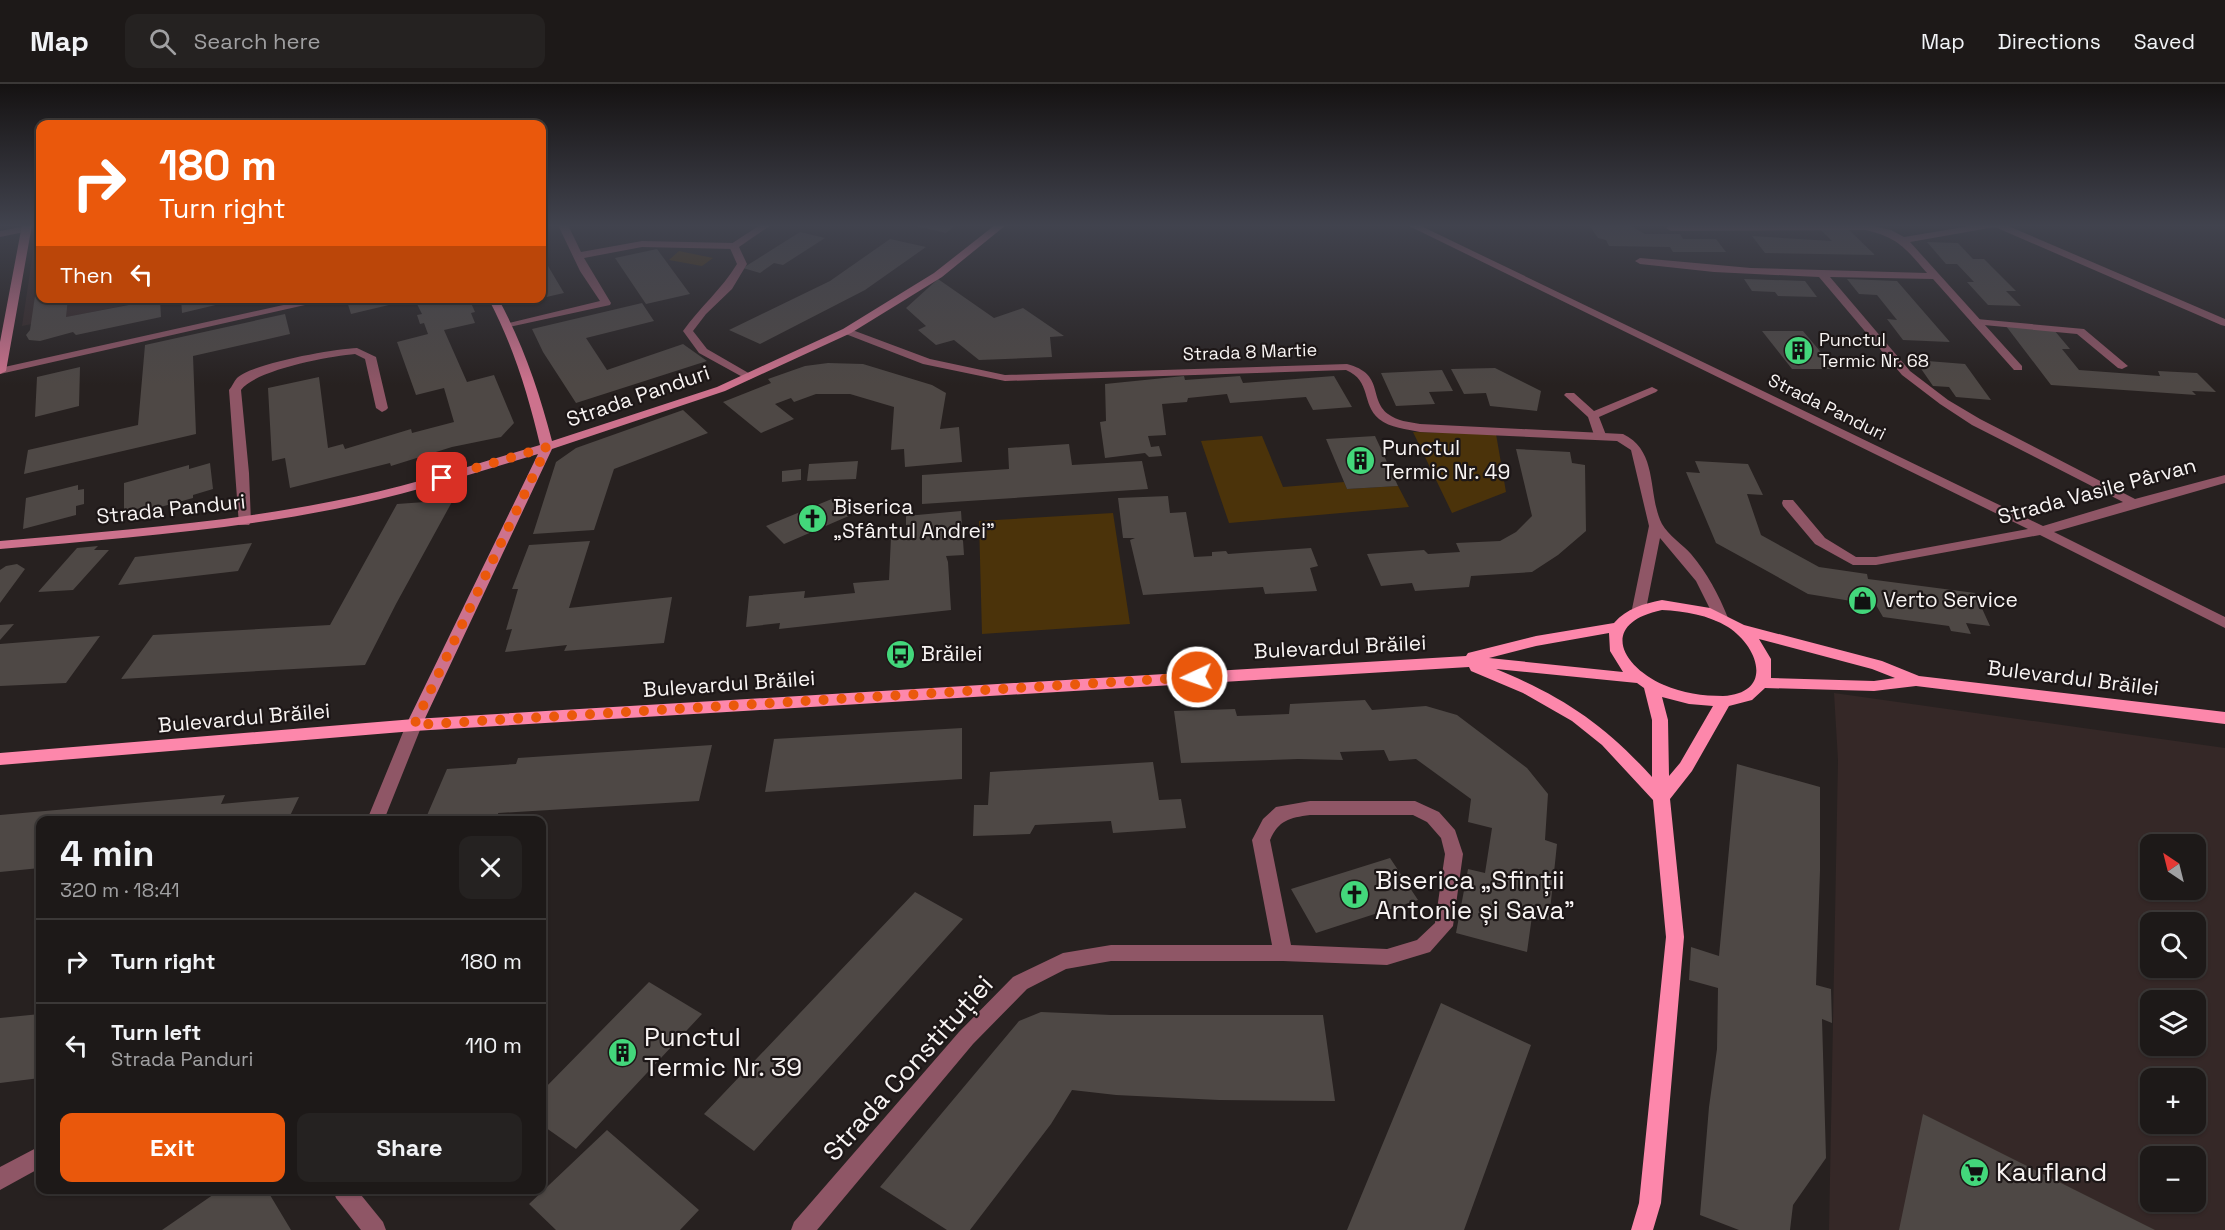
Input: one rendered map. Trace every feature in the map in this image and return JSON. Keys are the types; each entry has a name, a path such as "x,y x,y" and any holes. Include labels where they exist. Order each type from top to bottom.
{"main road":[{"path":"1673,605 1699,610 1721,618 1739,628 1758,648 1764,663 1765,673 1761,683 1747,695 1723,702 1696,700 1670,694 1645,681 1627,667 1617,651 1614,639 1616,627 1628,614 1639,609 1673,605"},
{"name":"Bulevardul Brăilei","path":"1461,661 1536,641 1616,627"},
{"name":"Bulevardul Brăilei","path":"1739,628 1877,664 1916,681"},
{"name":"Bulevardul Brăilei","path":"0,759 414,725 1461,661 1645,681"},
{"path":"1461,661 1523,686 1554,702 1585,723 1626,759 1661,798"},
{"path":"1642,1230 1650,1203 1675,937 1661,798 1660,720 1645,681"},
{"name":"Bulevardul Brăilei","path":"1761,683 1874,686 1916,681 2225,718"},
{"path":"1661,798 1686,767 1723,702"}],"street":[{"path":"17,278 0,371 308,303"},
{"path":"509,326 606,303 591,278"},
{"path":"733,278 688,331 703,351 748,377"},
{"name":"Strada Panduri","path":"0,545 244,522 335,505 420,485 691,401 847,331 932,278"},
{"name":"Strada Panduri","path":"1522,278 2042,531 2225,623"},
{"path":"1826,278 1906,373 1944,402 1976,423 2134,503"},
{"path":"1938,278 2019,368"},
{"path":"2122,278 2225,323"},
{"path":"377,816 414,725 547,447 538,408 509,326 496,303"},
{"path":"1977,322 2080,331 2122,366"},
{"name":"Strada 8 Martie","path":"847,331 927,362 1005,378 1347,367 1365,377 1380,415 1396,423 1420,428 1600,435 1619,437 1630,442 1637,449 1641,459 1656,526"},
{"path":"244,522 243,473 234,390 242,380 271,368 342,352 357,351 370,357 382,408"},
{"path":"1593,416 1652,390"},
{"path":"1570,395 1593,416 1600,435"},
{"name":"Strada Vasile Pârvan","path":"1788,503 1820,542 1853,561 1876,561 2042,531 2225,479"},
{"path":"1639,609 1656,526"},
{"path":"1656,526 1685,554 1702,576 1714,597 1721,618"},
{"name":"Strada Constituției","path":"802,1230 966,1038 1020,983 1063,961 1111,953 1283,953 1387,957 1423,946 1444,926 1454,854 1449,835 1433,817 1415,808 1310,808 1282,813 1269,824 1262,840 1283,953"},
{"path":"0,1179 36,1159"},
{"path":"347,1194 375,1230"}],"shaded area":[{"path":"29,278 36,278 36,303 137,303 22,326"},
{"path":"1413,432 1496,434 1506,492 1452,513"},
{"path":"1262,436 1283,487 1344,482 1347,489 1398,486 1409,507 1229,523 1201,441"},
{"path":"1113,513 1130,624 982,634 979,521"},
{"path":"1834,693 2225,748 2225,1230 1829,1230 1838,760"}],"building":[{"path":"546,278 555,278 564,293 546,297"},
{"path":"629,278 679,278 690,294 646,304"},
{"path":"834,278 881,278 865,290 760,344 729,330"},
{"path":"1971,278 2003,278 2016,291 2006,291 2021,306 1988,305 1967,282 1974,282"},
{"path":"938,279 994,318 1023,308 1064,336 1050,337 1052,357 979,360 954,340 936,345 918,330 926,326 906,308"},
{"path":"1744,279 1805,281 1817,297 1778,296 1775,292 1752,291"},
{"path":"1847,279 1897,281 1950,342 1903,340 1887,319 1897,320 1877,295 1859,294"},
{"path":"36,289 36,303 67,303 66,317 139,303 160,303 161,317 76,335 73,332 40,341 29,340 26,335 30,330"},
{"path":"181,303 224,303 182,313"},
{"path":"348,303 397,303 351,314"},
{"path":"416,303 471,303 475,312 471,313 475,323 444,330 467,382 494,375 514,423 501,437 452,447 391,466 390,463 290,488 285,458 272,461 268,388 319,377 328,448 343,444 345,449 411,429 412,433 454,422 444,388 416,395 397,342 428,334 424,323 420,324 417,315 422,314"},
{"path":"642,303 654,321 586,338 607,370 683,344 707,361 576,403 543,352 532,329"},
{"path":"285,314 290,334 193,356 196,434 24,474 28,450 138,425 145,345"},
{"path":"2006,326 2054,330 2070,349 2062,349 2079,370 2160,376 2158,371 2197,373 2216,392 2192,391 2196,395 2051,385"},
{"name":"Punctul Termic Nr. 68","path":"1762,331 1803,331 1835,369 1792,369"},
{"path":"1915,360 1965,364 1991,400 1956,397 1949,387 1933,386"},
{"path":"828,363 863,364 932,385 946,393 940,429 959,427 962,462 905,467 904,449 891,450 894,407 850,394 816,394 794,402 791,398 775,404 794,419 761,433 723,402 771,383 768,379 805,366"},
{"path":"80,367 79,406 35,417 37,377"},
{"path":"1495,368 1541,391 1537,411 1490,406 1486,393 1464,394 1451,369"},
{"path":"1442,370 1453,391 1429,392 1435,404 1396,406 1381,373"},
{"path":"1184,376 1185,380 1240,376 1243,383 1334,376 1352,407 1313,410 1306,397 1230,403 1227,394 1188,398 1187,402 1162,404 1166,435 1148,436 1151,447 1159,446 1162,456 1149,457 1145,453 1105,458 1100,422 1106,421 1105,384"},
{"path":"683,410 708,433 614,469 594,530 533,534 556,462 576,448"},
{"name":"Punctul Termic Nr. 49","path":"1375,436 1398,486 1347,489 1326,439"},
{"path":"1069,444 1072,465 1142,461 1148,489 922,504 922,475 1009,469 1008,448"},
{"path":"1516,449 1570,452 1572,463 1585,465 1586,531 1558,555 1532,572 1471,576 1469,587 1415,591 1412,583 1381,586 1367,554 1424,550 1428,554 1460,552 1456,543 1500,541 1516,532 1532,516"},
{"path":"858,461 856,479 807,481 809,464"},
{"path":"1695,461 1748,464 1763,495 1747,494 1761,535 1819,567 1867,574 1868,579 1975,593 1990,626 1966,623 1971,634 1951,631 1949,626 1883,617 1876,605 1808,594 1716,543 1686,472 1700,473"},
{"path":"210,463 213,489 193,495 193,498 146,511 145,507 124,512 124,483 189,465 189,469"},
{"path":"801,469 801,480 782,482 782,471"},
{"path":"78,485 78,490 84,489 84,504 76,506 76,515 23,529 26,498"},
{"name":"Biserica „Sfântul Andrei\"","path":"839,496 858,512 784,544 766,526"},
{"path":"1168,496 1170,513 1186,512 1194,557 1212,556 1212,552 1226,551 1228,554 1311,548 1318,566 1310,568 1317,591 1265,594 1263,587 1143,595 1130,540 1135,538 1123,538 1118,498"},
{"path":"453,500 365,665 121,679 153,635 330,625 397,504"},
{"path":"961,511 964,555 946,556 951,610 779,629 780,623 746,627 749,596 805,591 804,598 855,593 853,583 889,580 891,537 906,536 906,516"},
{"path":"590,541 569,608 672,597 664,643 564,651 567,645 505,652 512,629 506,630 518,589 512,589 529,545"},
{"path":"252,543 238,571 118,585 135,557"},
{"path":"98,546 94,550 109,550 73,590 38,592 77,548"},
{"path":"17,564 25,569 0,603 0,570"},
{"path":"14,624 0,640 0,625"},
{"path":"100,636 66,683 0,686 0,644"},
{"path":"1365,700 1372,710 1426,706 1457,715 1527,768 1548,794 1545,840 1557,844 1549,920 1532,916 1527,952 1456,933 1468,869 1485,873 1492,828 1468,822 1471,799 1416,759 1389,761 1384,750 1340,752 1343,760 1298,759 1181,763 1174,711 1235,709 1237,716 1289,714 1290,704"},
{"path":"962,728 962,779 765,792 774,739"},
{"path":"712,745 699,801 498,813 499,816 427,816 447,769 516,764 518,758"},
{"path":"1153,762 1159,800 1181,799 1186,828 1113,833 1111,821 1035,825 1030,834 973,836 974,805 988,805 990,772"},
{"path":"1737,764 1820,787 1816,985 1831,989 1832,1023 1822,1019 1826,1158 1793,1205 1790,1230 1739,1230 1700,1215 1709,1107 1717,1049 1718,988 1689,980 1691,947 1719,956"},
{"path":"225,795 221,804 299,797 290,816 36,816 36,868 0,872 0,815"},
{"name":"Biserica „Sfinții Antonie și Sava\"","path":"1390,858 1418,900 1316,933 1291,889"},
{"path":"915,892 963,919 754,1151 704,1114"},
{"name":"Punctul Termic Nr. 39","path":"649,982 702,1014 576,1149 546,1128 546,1087"},
{"path":"1441,1003 1531,1045 1464,1230 1347,1230"},
{"path":"1041,1012 1111,1015 1323,1015 1335,1101 1219,1100 1116,1095 1072,1090 1051,1124 970,1230 947,1230 880,1187 1019,1021"},
{"path":"36,1014 36,1078 0,1083 0,1018"},
{"name":"Kaufland","path":"1923,1114 2155,1230 1899,1230"},
{"path":"607,1130 699,1210 680,1230 556,1230 529,1204 540,1194 546,1194 546,1188"},
{"path":"214,1194 269,1194 291,1230 162,1230"}],"place":[{"name":"Punctul Termic Nr. 68","path":"1798,350"},
{"name":"Punctul Termic Nr. 49","path":"1361,460"},
{"name":"Biserica „Sfântul Andrei\"","path":"812,519"},
{"name":"Verto Service","path":"1862,600"},
{"name":"Brăilei","path":"900,654"},
{"name":"Biserica „Sfinții Antonie și Sava\"","path":"1354,895"},
{"name":"Punctul Termic Nr. 39","path":"623,1052"},
{"name":"Kaufland","path":"1975,1172"}],"route":[{"path":"442,478 547,447 414,725 1197,677"}]}
